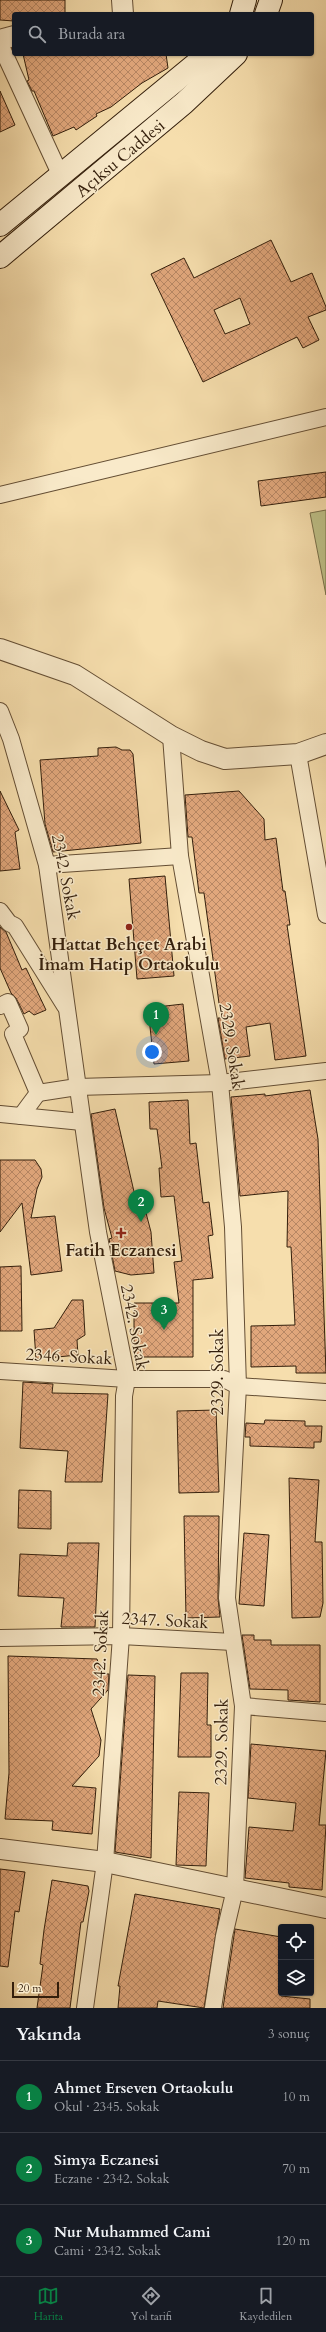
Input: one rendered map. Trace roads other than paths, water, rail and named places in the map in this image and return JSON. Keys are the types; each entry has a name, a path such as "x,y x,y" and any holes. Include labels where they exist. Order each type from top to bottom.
{"main road":[{"path":"242,12 246,0"},
{"path":"267,12 271,0"},
{"name":"Açıksu Caddesi","path":"0,225 60,174 206,56"},
{"name":"Açıksu Caddesi","path":"0,257 184,103 234,56"}],"street":[{"path":"122,0 123,12"},
{"path":"0,40 12,37"},
{"path":"0,44 60,174"},
{"path":"0,495 326,417"},
{"path":"0,649 75,675 171,736 200,751 225,759 298,754 326,744"},
{"name":"2342. Sokak","path":"0,711 11,739 47,865 98,1232 127,1379 124,1396 121,1636 105,1862 85,2008"},
{"name":"2329. Sokak","path":"171,736 180,856 220,1083 233,1227 238,1386 227,1598 243,1706 235,1889 224,1936 213,2008"},
{"path":"298,754 326,915"},
{"path":"47,865 180,856"},
{"path":"0,911 9,923 14,926 68,1011"},
{"path":"0,1006 8,1002 20,1029 13,1034 38,1093"},
{"path":"21,1116 38,1093 77,1087 220,1083 326,1071"},
{"path":"0,1114 82,1122"},
{"name":"2346. Sokak","path":"0,1371 127,1379 224,1379 238,1386 326,1392"},
{"name":"2347. Sokak","path":"0,1638 121,1636 233,1642"},
{"path":"243,1706 326,1713"},
{"path":"0,1848 105,1862 326,1908"}],"place":[{"name":"Hattat Behçet Arabi İmam Hatip Ortaokulu","path":"129,927"},
{"name":"Ahmet Erseven Ortaokulu","path":"156,1035"},
{"name":"Simya Eczanesi","path":"141,1222"},
{"name":"Fatih Eczanesi","path":"121,1233"},
{"name":"Nur Muhammed Cami","path":"164,1330"}]}
